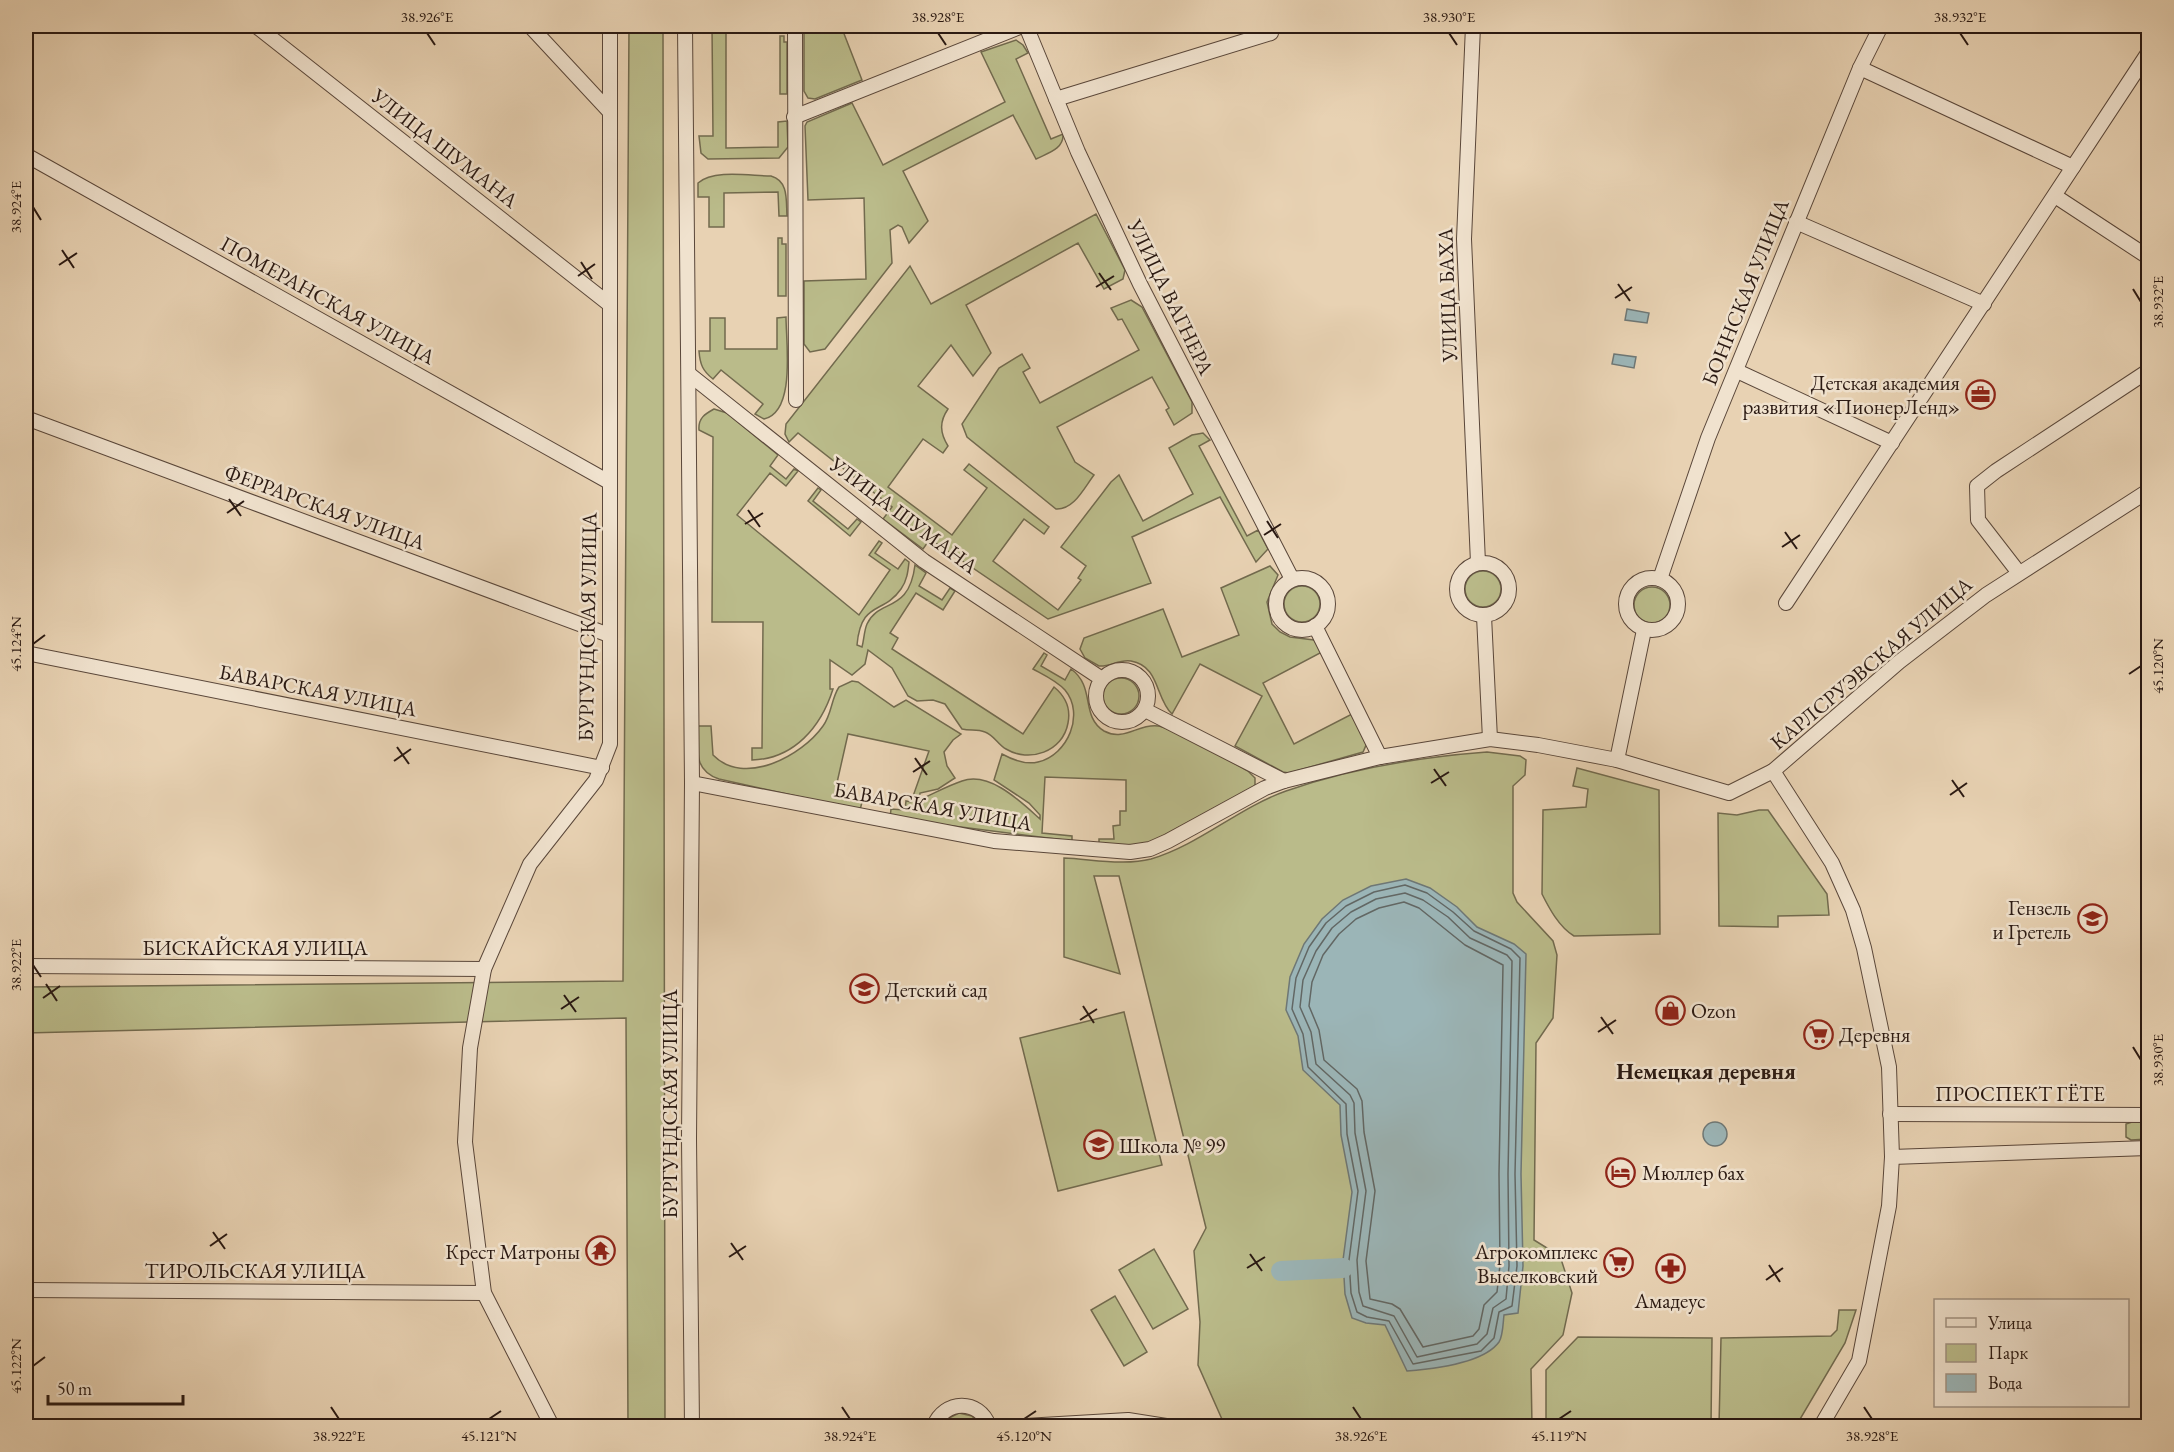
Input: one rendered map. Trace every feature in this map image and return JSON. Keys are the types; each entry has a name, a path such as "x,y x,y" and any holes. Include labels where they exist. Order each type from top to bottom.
{"street":[{"name":"УЛИЦА ШУМАНА","path":"255,26 609,304"},
{"path":"530,26 609,111"},
{"name":"БУРГУНДСКАЯ УЛИЦА","path":"552,1426 484,1293 465,1142 470,1048 484,969 530,864 596,780 610,744 610,26"},
{"name":"БУРГУНДСКАЯ УЛИЦА","path":"686,26 692,783 689,1127 692,1426"},
{"path":"795,26 796,400"},
{"path":"794,117 1024,26"},
{"name":"УЛИЦА ВАГНЕРА","path":"1024,26 1140,284 1292,579"},
{"name":"УЛИЦА БАХА","path":"1473,26 1464,239 1478,563"},
{"name":"БОННСКАЯ УЛИЦА","path":"1660,579 1708,438 1860,68 1881,26"},
{"path":"1056,99 1271,33"},
{"path":"1786,603 2148,53"},
{"path":"1860,68 2073,167"},
{"name":"ПОМЕРАНСКАЯ УЛИЦА","path":"26,155 609,482"},
{"path":"2055,196 2148,256"},
{"path":"1796,222 1984,304"},
{"path":"1737,371 1892,443"},
{"path":"2019,573 1978,520 1977,486 1996,471 2148,371"},
{"name":"УЛИЦА ШУМАНА","path":"689,374 924,561 1101,679"},
{"name":"ФЕРРАРСКАЯ УЛИЦА","path":"26,418 609,634"},
{"name":"КАРЛСРУЭВСКАЯ УЛИЦА","path":"1773,771 1899,662 1986,595 2148,491"},
{"path":"1478,563 1495,565 1507,577 1509,586 1506,603 1492,614 1484,616 1468,611 1457,597 1456,588 1463,572 1478,563"},
{"path":"1647,578 1660,579 1671,585 1676,592 1678,610 1669,625 1653,631 1644,630 1630,620 1626,603 1628,595 1638,582 1647,578"},
{"path":"1292,579 1313,580 1326,592 1328,609 1315,626 1302,630 1294,629 1280,619 1275,603 1281,586 1292,579"},
{"path":"1484,616 1491,739"},
{"path":"1315,626 1380,757"},
{"path":"1617,760 1644,630"},
{"name":"БАВАРСКАЯ УЛИЦА","path":"26,653 602,768"},
{"path":"1116,670 1134,672 1146,684 1148,702 1145,710 1139,717 1123,723 1106,718 1100,712 1095,695 1101,679 1116,670"},
{"path":"1145,710 1284,781"},
{"name":"БАВАРСКАЯ УЛИЦА","path":"692,783 994,841 1130,852 1150,849 1168,841 1265,788 1284,781 1380,757 1491,739 1538,745 1617,760 1729,793 1773,771"},
{"path":"1773,771 1832,863 1853,910 1864,948 1889,1067 1892,1157 1889,1206 1859,1361 1821,1426"},
{"name":"БИСКАЙСКАЯ УЛИЦА","path":"26,966 484,969"},
{"name":"ПРОСПЕКТ ГЁТЕ","path":"1890,1114 2148,1115"},
{"path":"1892,1157 2148,1148"},
{"name":"ТИРОЛЬСКАЯ УЛИЦА","path":"26,1290 484,1293"},
{"path":"933,1426 941,1413 948,1408 963,1405 979,1411 989,1426"},
{"path":"1024,1426 1128,1420 1166,1426"}],"green space":[{"path":"629,26 663,26 665,1426 628,1426 626,1018 26,1033 26,987 623,981"},
{"path":"712,26 726,26 726,148 778,147 778,122 787,121 788,147 779,158 708,159 701,153 699,136 713,136"},
{"path":"804,26 841,26 862,80 815,99 808,98 804,91"},
{"path":"780,36 784,36 784,42 787,42 787,94 780,94"},
{"path":"1016,40 1028,53 1016,59 1051,139 1063,134 1061,143 1054,150 1036,159 1013,115 903,171 928,221 909,243 902,227 898,225 890,230 892,263 825,349 810,352 804,344 804,281 866,279 864,198 808,200 805,126 807,122 852,103 883,165 1005,102 981,52"},
{"path":"723,175 771,176 781,182 784,187 787,216 779,216 778,192 724,193 724,227 709,227 709,197 698,197 698,183 713,176"},
{"path":"1096,214 1125,270 1123,279 1104,289 1078,243 966,305 991,353 973,376 951,345 918,386 948,409 943,418 942,428 943,437 948,446 943,453 923,439 888,487 952,535 987,488 964,470 969,464 1049,527 1044,534 1024,519 993,561 1058,610 1081,580 1078,578 1086,566 1061,547 1111,482 1119,475 1143,521 1193,494 1169,448 1192,435 1203,433 1210,440 1199,446 1247,536 1258,530 1268,549 1256,562 1220,497 1132,537 1151,583 1048,619 930,539 923,549 883,519 892,507 798,433 789,442 785,434 786,424 910,266 931,304"},
{"path":"778,238 782,238 782,244 786,244 786,296 778,296"},
{"path":"1131,300 1142,307 1192,402 1192,413 1174,425 1166,410 1169,408 1152,377 1057,427 1075,462 1094,475 1073,502 1056,509 967,437 962,424 999,368 1022,354 1030,368 1023,372 1040,403 1139,350 1122,319 1118,320 1111,308"},
{"path":"786,317 785,391 781,404 774,414 764,419 755,414 763,404 721,370 713,379 701,364 699,351 710,351 710,318 725,318 725,349 777,349 777,318"},
{"path":"714,409 727,413 778,455 770,466 786,479 794,469 798,471 786,486 770,473 737,515 859,615 890,570 869,555 879,541 882,543 875,553 898,569 905,559 909,562 906,579 901,589 894,597 868,614 863,621 857,645 862,647 866,627 872,616 907,591 912,581 915,565 926,573 919,586 942,600 950,588 955,591 943,610 916,593 890,633 898,638 892,649 1023,734 1054,687 1064,698 1069,712 1065,733 1059,741 1044,752 1025,755 1006,749 985,732 962,729 945,704 933,700 917,701 908,696 892,668 868,650 865,664 852,675 830,660 830,689 833,689 821,716 804,738 781,754 752,760 752,748 762,748 763,622 712,622 713,437 699,430 699,426 703,417"},
{"path":"818,488 821,490 813,501 848,529 857,519 861,522 850,536 808,501"},
{"path":"1270,566 1278,575 1267,602 1272,624 1280,632 1290,637 1314,640 1322,652 1263,683 1294,744 1352,714 1367,743 1363,752 1289,773 1283,772 1235,746 1262,696 1200,664 1172,714 1162,700 1152,676 1140,664 1127,661 1099,666 1085,658 1080,649 1084,638 1163,609 1182,657 1239,635 1221,588"},
{"path":"1483,571 1496,576 1501,589 1496,602 1483,607 1470,602 1465,589 1470,576"},
{"path":"1302,586 1315,591 1320,604 1315,617 1302,622 1289,617 1284,604 1289,591"},
{"path":"1652,587 1665,592 1670,605 1665,618 1652,623 1639,618 1634,605 1639,592"},
{"path":"1044,653 1047,655 1041,666 1065,680 1071,669 1079,676 1092,718 1104,731 1118,734 1158,726 1176,732 1248,771 1255,778 1255,786 1152,842 1126,846 1099,844 1099,839 1114,839 1113,826 1120,825 1120,811 1126,811 1126,780 1045,777 1042,833 1072,836 1072,841 890,818 891,809 905,810 906,801 911,802 929,751 848,734 834,796 862,802 860,810 719,779 701,765 697,726 711,726 713,755 726,764 740,768 756,768 772,764 801,748 814,737 828,717 839,687 852,681 858,682 894,707 906,700 961,734 944,752 947,766 955,778 938,789 920,793 919,800 962,781 983,780 1004,790 1040,819 1040,815 1029,803 994,780 1002,754 1029,763 1038,762 1058,751 1070,732 1073,721 1071,700 1058,684 1033,669"},
{"path":"1121,678 1134,683 1139,696 1134,709 1121,714 1108,709 1103,696 1108,683"},
{"path":"1487,752 1520,756 1526,760 1525,775 1513,786 1513,893 1517,902 1553,941 1557,955 1553,1018 1536,1043 1534,1240 1560,1256 1572,1293 1563,1335 1531,1369 1532,1426 1225,1426 1198,1365 1200,1322 1194,1251 1206,1228 1119,876 1094,876 1120,974 1064,957 1064,858 1119,862 1151,859 1186,845 1268,798 1310,783 1385,765"},
{"path":"1577,768 1659,790 1660,934 1574,936 1559,922 1542,894 1543,810 1586,807 1588,789 1573,786"},
{"path":"1768,810 1827,894 1829,915 1778,916 1778,927 1719,926 1718,813 1737,815"},
{"path":"1124,1012 1162,1165 1058,1191 1020,1038"},
{"path":"2148,1122 2148,1139 2131,1140 2126,1137 2126,1124"},
{"path":"1154,1249 1188,1309 1153,1329 1119,1270"},
{"path":"1115,1296 1147,1352 1124,1366 1091,1310"},
{"path":"1839,1310 1856,1310 1845,1343 1796,1426 1719,1426 1721,1338 1831,1336 1837,1330"},
{"path":"1578,1337 1712,1338 1711,1426 1546,1426 1546,1370"},
{"path":"959,1413 972,1416 981,1426 942,1426 947,1419"}],"water":[{"path":"1627,309 1649,313 1647,323 1625,320"},
{"path":"1614,354 1636,357 1634,368 1612,364"},
{"path":"1406,879 1430,888 1457,907 1477,927 1514,944 1526,954 1521,1174 1523,1266 1518,1313 1504,1315 1499,1342 1482,1356 1457,1364 1407,1371 1385,1325 1366,1323 1352,1318 1345,1294 1343,1260 1352,1192 1341,1135 1340,1105 1303,1070 1298,1036 1286,1010 1290,977 1304,944 1322,919 1343,900 1371,886"},
{"path":"1715,1122 1724,1125 1727,1134 1724,1143 1715,1146 1706,1143 1703,1134 1706,1125"}],"waterway":[{"path":"1281,1271 1343,1268"}],"place":[{"name":"Детская академия развития «ПионерЛенд»","path":"1981,394"},
{"name":"Гензель и Гретель","path":"2092,919"},
{"name":"Детский сад","path":"864,989"},
{"name":"Ozon","path":"1670,1010"},
{"name":"Деревня","path":"1818,1034"},
{"name":"Школа № 99","path":"1098,1145"},
{"name":"Мюллер бах","path":"1621,1172"},
{"name":"Крест Матроны","path":"601,1251"},
{"name":"Агрокомплекс Выселковский","path":"1619,1263"},
{"name":"Амадеус","path":"1670,1269"}],"district":[{"name":"Немецкая деревня","path":"1706,1071"}]}
